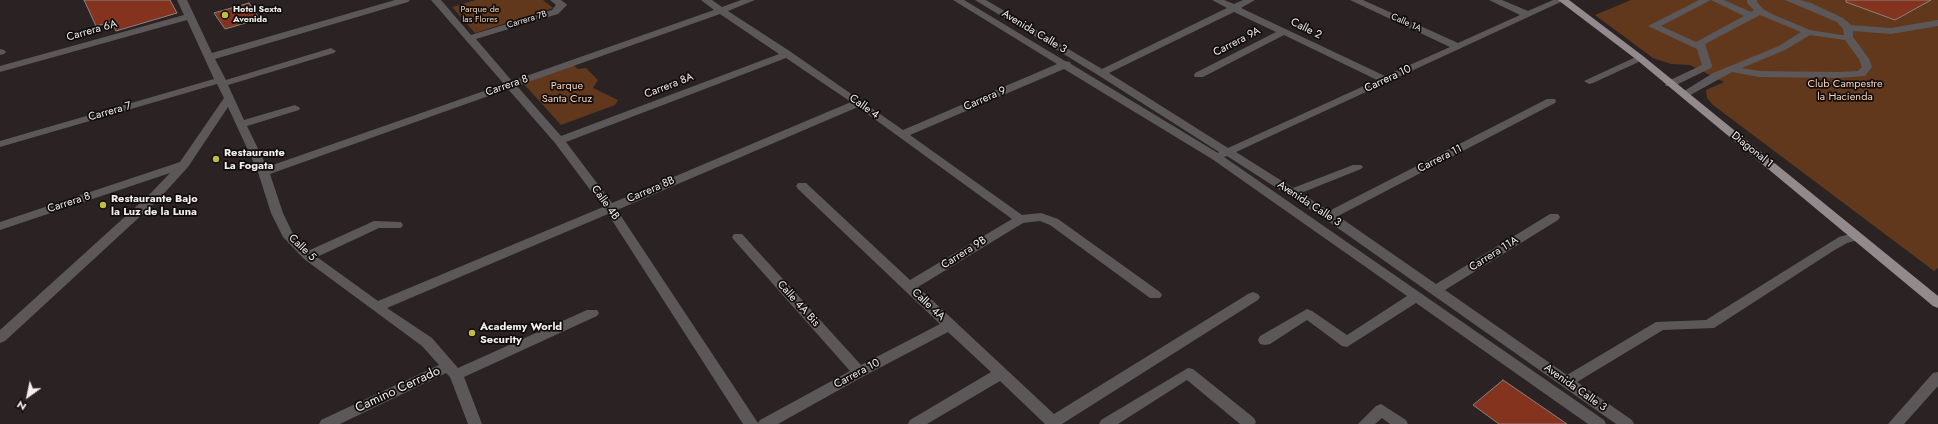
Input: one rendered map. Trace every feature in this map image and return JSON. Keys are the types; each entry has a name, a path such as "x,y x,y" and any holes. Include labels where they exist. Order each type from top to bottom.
{"main road":[{"name":"Diagonal 1","path":"1563,0 1640,58 1938,303"}],"street":[{"name":"Calle 5","path":"182,0 191,16 264,172 277,213 287,234 308,256 427,342 452,370 475,424"},
{"path":"210,57 405,0"},
{"name":"Calle 4B","path":"436,0 559,141 610,208 751,424"},
{"name":"Calle 4","path":"706,0 859,103 1020,219"},
{"name":"Carrera 8","path":"264,172 750,0"},
{"name":"Avenida Calle 3","path":"958,0 1066,64 1216,157 1599,424"},
{"name":"Avenida Calle 3","path":"980,0 1228,151 1328,216 1627,424"},
{"name":"Calle 2","path":"1217,0 1385,80"},
{"path":"1102,73 1250,0"},
{"name":"Calle 1A","path":"1356,0 1457,46"},
{"path":"1494,0 1527,14"},
{"name":"Carrera 10","path":"1216,157 1560,0"},
{"path":"1702,48 1652,26 1706,0"},
{"path":"1716,0 1808,32 1841,38 1848,32 1891,31 1938,23"},
{"path":"1752,0 1756,13"},
{"path":"1670,84 1707,66 1726,71 1758,74 1838,76 1861,74 1867,67 1866,63 1840,20 1827,13 1790,0"},
{"name":"Carrera 7B","path":"470,38 555,12 558,4"},
{"path":"1707,66 1700,43 1756,13"},
{"name":"Carrera 6A","path":"0,69 106,37 191,16"},
{"name":"Carrera 9A","path":"1200,75 1285,32"},
{"path":"1685,95 1726,71 1782,48 1808,32"},
{"path":"99,110 331,51"},
{"name":"Carrera 8A","path":"559,141 788,54"},
{"path":"1589,81 1640,58"},
{"name":"Carrera 9","path":"903,134 1066,64"},
{"name":"Carrera 7","path":"0,144 221,79"},
{"path":"0,338 154,197 184,165 229,98"},
{"name":"Carrera 11","path":"1328,216 1550,101"},
{"name":"Carrera 8B","path":"377,307 859,103"},
{"path":"241,124 295,108"},
{"name":"Carrera 8","path":"0,226 184,165"},
{"path":"1292,193 1357,167"},
{"name":"Calle 4A","path":"802,186 1054,423"},
{"path":"1020,219 1041,217 1054,222 1155,295"},
{"name":"Carrera 11A","path":"1434,291 1554,217"},
{"name":"Carrera 9B","path":"909,287 1020,219"},
{"path":"308,256 378,224 397,225"},
{"path":"1566,382 1661,325 1709,325 1829,248 1843,240 1857,236"},
{"name":"Calle 4A Bis","path":"738,237 859,372"},
{"path":"1265,340 1307,314 1347,342 1417,296"},
{"path":"1054,423 1253,297"},
{"name":"Camino Cerrado","path":"326,424 452,370 592,313"},
{"name":"Carrera 10","path":"776,422 859,372 950,326"},
{"path":"915,424 1001,373"},
{"path":"1106,424 1188,374 1249,422 1247,424"},
{"path":"1895,424 1938,377"},
{"path":"1365,424 1382,410 1401,424"}],"green space":[{"name":"Parque de las Flores","path":"476,0 543,0 553,8 475,33 452,7"},
{"name":"Club Campestre la Hacienda","path":"1631,0 1938,0 1938,268 1934,271 1713,105 1707,98 1706,90 1724,82 1690,65 1671,64 1653,58 1595,15"},
{"name":"Parque Santa Cruz","path":"571,63 578,69 586,68 598,80 593,88 618,100 615,105 561,125 522,82"}],"building":[{"path":"84,0 170,0 177,13 116,31 112,22 96,26"},
{"path":"1846,0 1931,0 1895,20 1846,2"},
{"path":"249,3 260,19 225,29 214,13"},
{"path":"1503,380 1567,424 1499,424 1473,405"}],"place":[{"name":"Hotel Sexta Avenida","path":"225,15"},
{"name":"Restaurante La Fogata","path":"216,159"},
{"name":"Restaurante Bajo la Luz de la Luna","path":"103,205"},
{"name":"Academy World Security","path":"472,333"}]}
